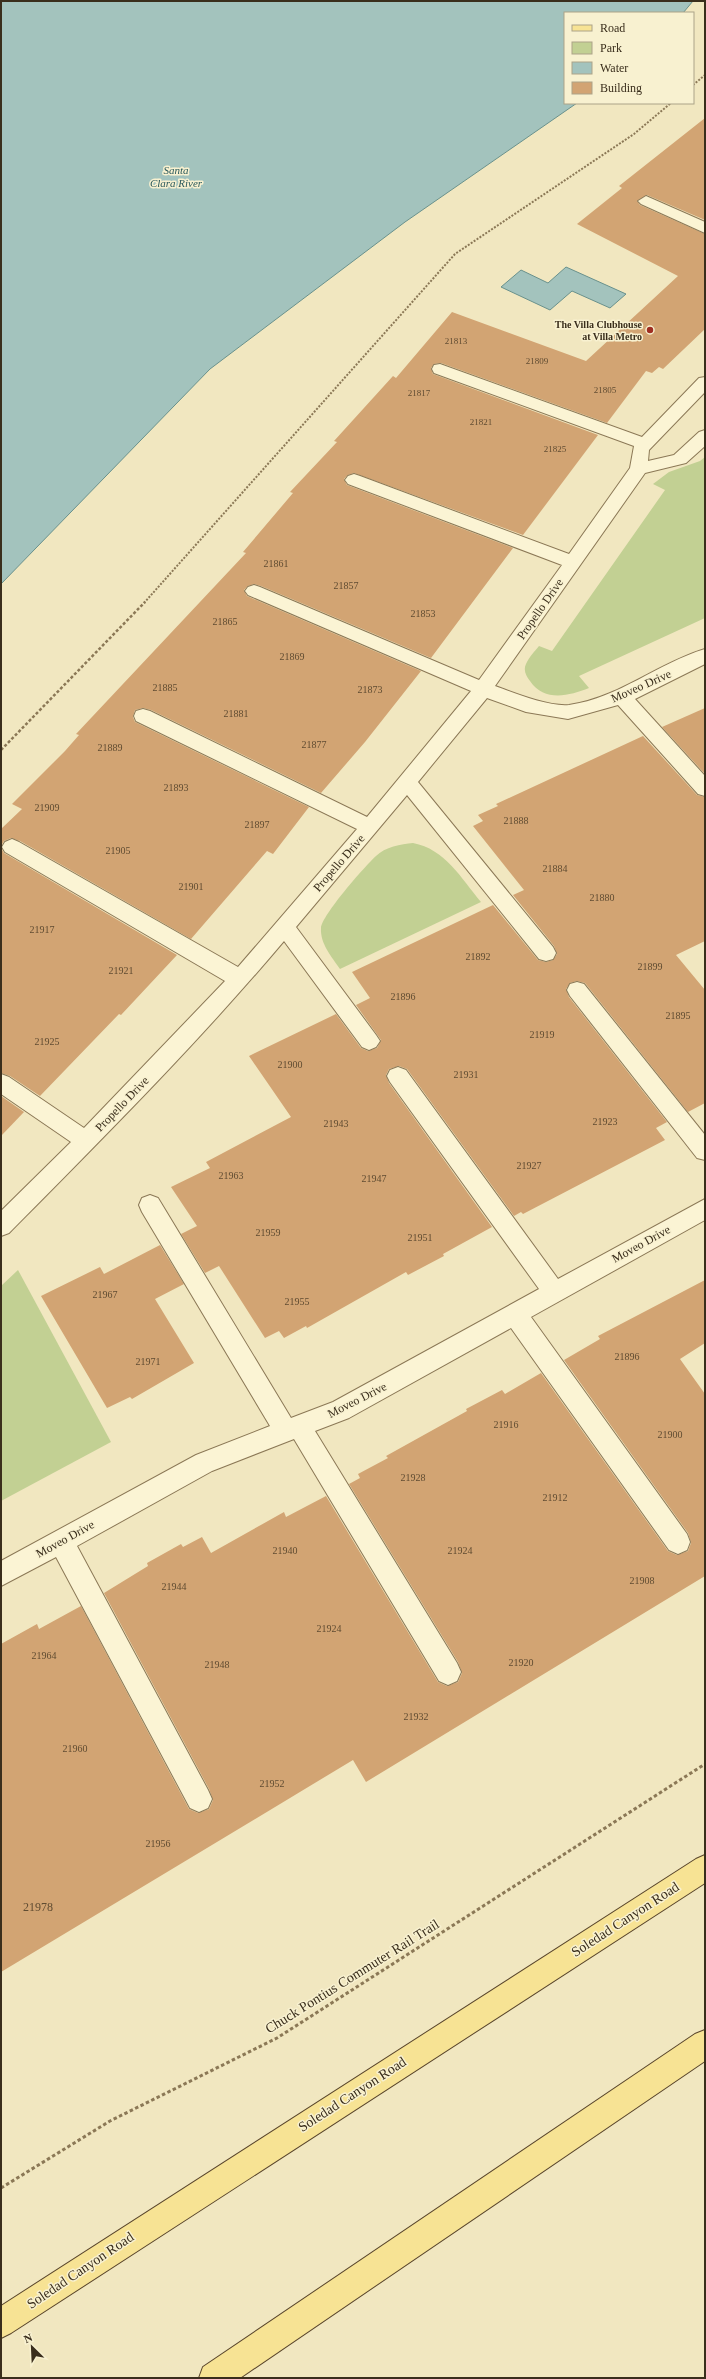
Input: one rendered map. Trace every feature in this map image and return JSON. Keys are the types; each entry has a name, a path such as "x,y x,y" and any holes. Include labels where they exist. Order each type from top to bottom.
{"main road":[{"name":"Soledad Canyon Road","path":"1,2323 96,2259 705,1868"},
{"path":"214,2378 705,2044"}],"street":[{"path":"646,201 705,228"},
{"path":"440,369 644,444"},
{"path":"705,382 640,448 639,469 680,459 705,436"},
{"name":"Propello Drive","path":"1,1226 86,1141 240,979 370,827 483,689 639,469"},
{"path":"354,480 573,562"},
{"name":"Moveo Drive","path":"254,591 483,689 526,705 568,712 622,697 705,656"},
{"path":"622,697 705,789"},
{"path":"143,716 370,827"},
{"path":"407,782 546,953"},
{"path":"12,847 240,979"},
{"path":"285,927 369,1041"},
{"path":"577,990 705,1151"},
{"path":"398,1076 554,1292"},
{"path":"1,1083 86,1141"},
{"path":"150,1205 448,1672"},
{"name":"Moveo Drive","path":"1,1574 204,1463 341,1410 705,1208"},
{"path":"515,1314 678,1542"},
{"path":"61,1541 199,1799"}],"path":[{"path":"694,84 705,75"},
{"path":"1,750 73,678 186,558 456,254 472,240 634,134 670,104"},
{"name":"Chuck Pontius Commuter Rail Trail","path":"1,2188 110,2121 277,2038 705,1764"}],"green space":[{"path":"705,457 705,618 579,676 589,688 565,695 550,695 536,688 525,673 527,661 539,646 552,651 665,490 653,484 669,472 700,461"},
{"path":"413,843 434,851 443,858 459,874 481,902 340,969 324,945 322,939 321,928 328,913 376,856 388,848"},
{"path":"18,1270 111,1442 1,1501 1,1286"}],"water":[{"name":"Santa Clara River","path":"1,1 693,1 684,12 564,12 564,104 576,104 405,222 210,369 1,584"},
{"path":"566,267 626,294 610,308 572,291 550,310 501,287 521,270 548,283"}],"building":[{"path":"705,118 705,220 647,195 637,201 640,205 705,234 705,329 663,369 659,367 652,373 646,371 607,423 441,363 434,364 431,368 433,374 598,435 523,535 354,473 348,475 344,479 347,485 513,548 431,658 261,586 254,584 248,586 244,590 247,596 421,671 365,742 321,793 151,710 143,708 135,710 133,717 135,722 309,807 273,854 267,851 191,939 20,841 11,838 4,841 1,846 1,829 22,809 12,804 65,751 79,735 76,734 246,553 243,552 293,493 290,492 337,442 334,441 393,376 396,378 452,312 586,361 678,276 577,224 622,188 619,186"},
{"path":"705,708 705,774 662,727"},
{"path":"643,736 697,795 705,797 705,941 676,955 705,990 705,1103 688,1112 585,983 577,981 570,983 566,989 569,997 667,1122 656,1128 665,1140 523,1214 521,1212 514,1216 407,1069 399,1066 389,1069 386,1075 389,1083 492,1227 443,1254 444,1256 408,1275 406,1272 307,1328 306,1326 284,1338 279,1331 265,1338 219,1266 205,1273 181,1234 197,1226 171,1187 210,1168 206,1162 291,1117 249,1056 336,1014 361,1048 368,1051 377,1048 381,1040 356,1005 370,998 352,972 493,905 538,960 546,962 553,960 557,954 554,946 513,895 524,890 473,826 483,821 478,815 498,806 496,804"},
{"path":"1,848 4,853 177,955 121,1015 119,1014 40,1096 10,1076 1,1073"},
{"path":"1,1096 24,1112 1,1136"},
{"path":"160,1245 184,1284 155,1299 194,1363 132,1399 130,1397 107,1408 41,1296 100,1267 104,1274"},
{"path":"705,1280 705,1343 680,1359 705,1394 705,1576 366,1782 353,1760 1,1972 1,1644 37,1624 39,1629 81,1606 189,1809 198,1813 209,1809 213,1800 209,1789 104,1593 148,1566 147,1563 181,1544 183,1547 202,1537 211,1553 284,1512 286,1517 326,1496 438,1682 447,1686 458,1682 462,1673 458,1662 349,1484 360,1478 358,1474 388,1458 386,1456 467,1411 466,1409 502,1390 505,1394 541,1373 668,1551 677,1555 688,1551 691,1543 688,1533 564,1360 600,1339 598,1336"}],"place":[{"name":"The Villa Clubhouse at Villa Metro","path":"650,330"}]}
